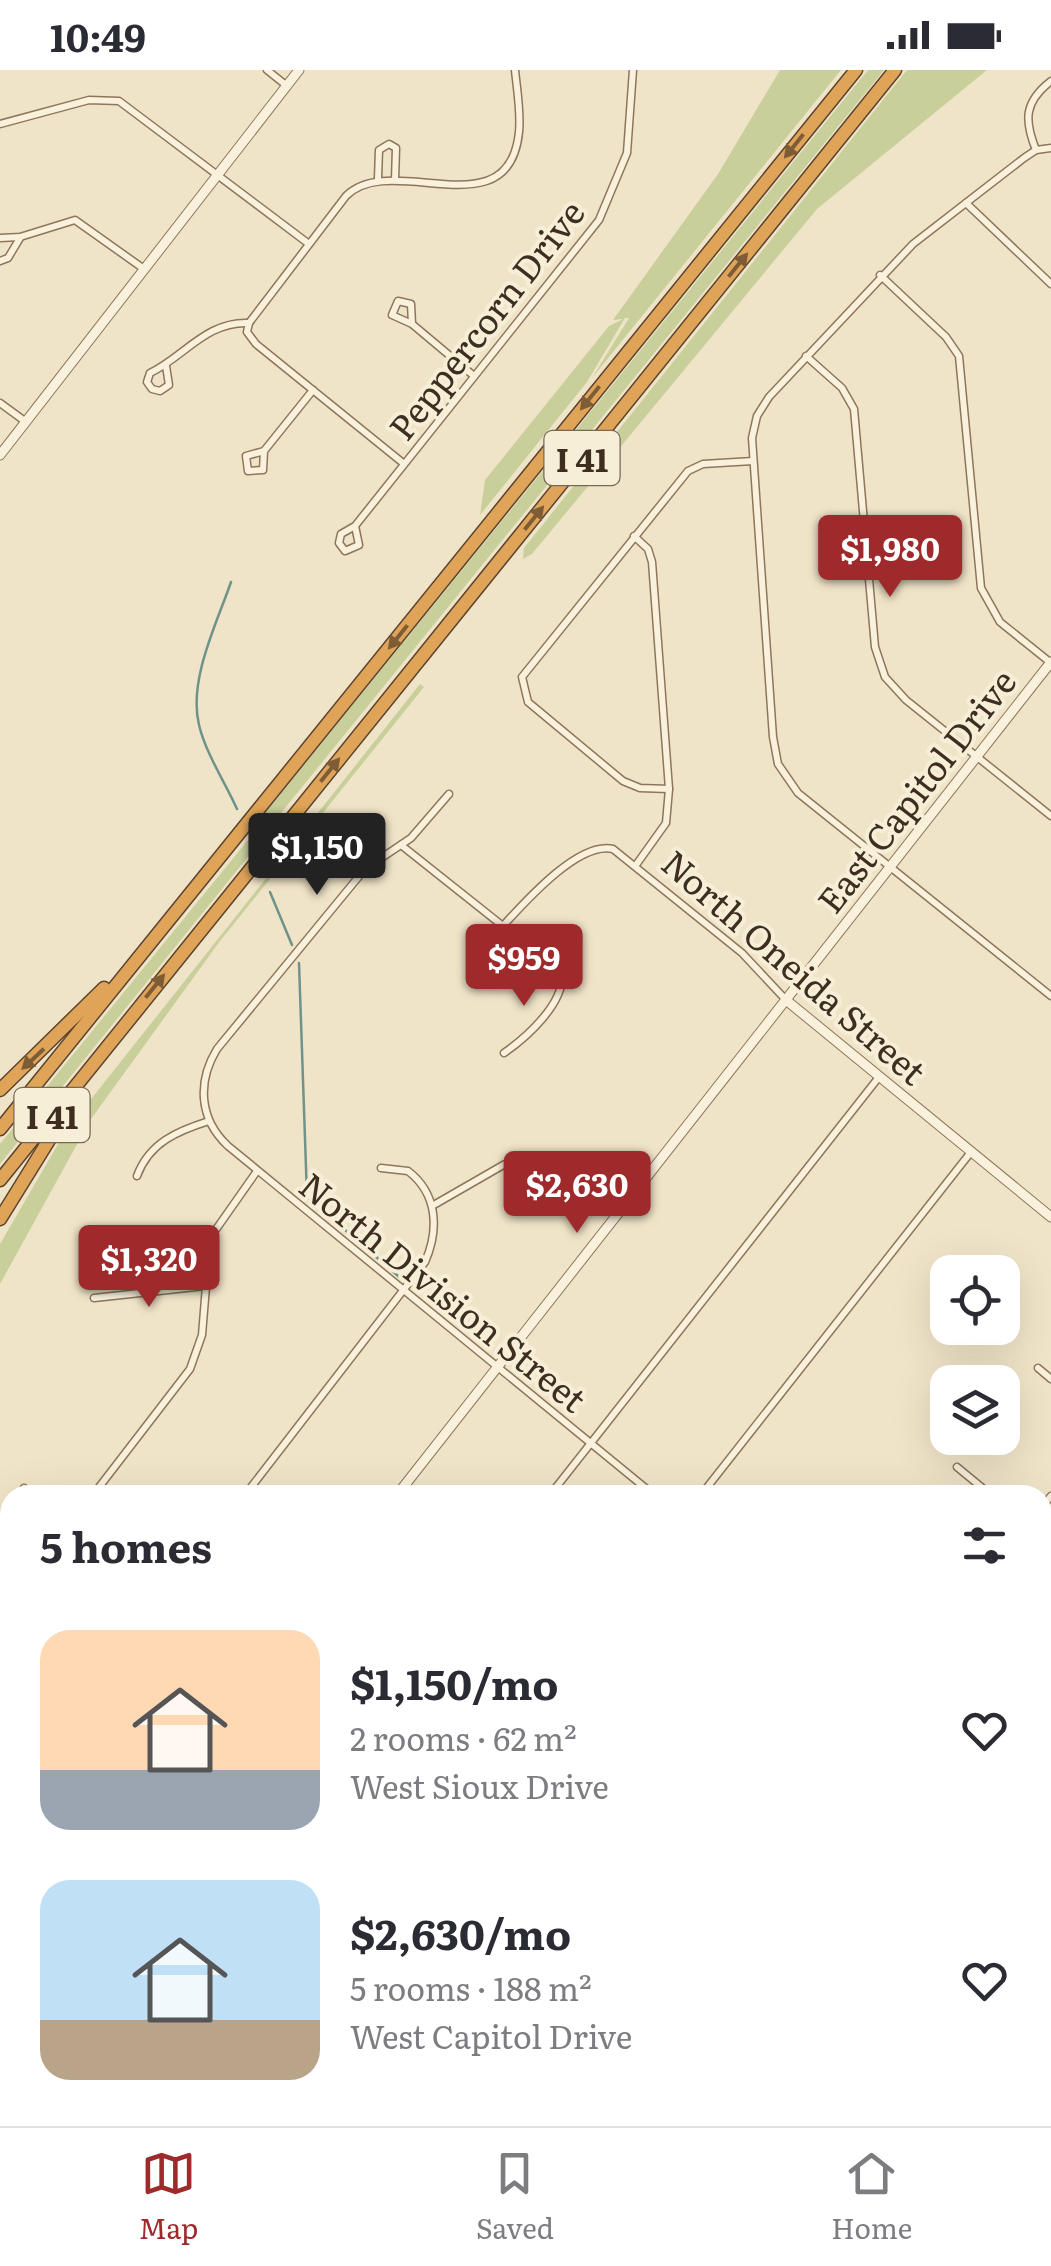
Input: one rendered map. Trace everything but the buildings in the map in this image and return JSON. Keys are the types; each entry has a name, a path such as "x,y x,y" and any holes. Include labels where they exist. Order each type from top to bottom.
{"highway":[{"name":"I 41","path":"0,1129 856,70"},
{"name":"I 41","path":"0,1180 895,70"},
{"path":"0,1090 152,942"},
{"path":"0,1219 96,1070 104,1049"}],"street":[{"path":"267,70 287,86"},
{"path":"0,455 299,70"},
{"path":"403,463 250,338 249,324 354,188 378,178 470,186 500,170 513,153 519,131 515,70"},
{"name":"Peppercorn Drive","path":"354,526 607,206 626,153 632,70"},
{"path":"1036,150 1026,123 1028,106 1051,81"},
{"path":"0,124 74,103 113,99 134,110 309,244"},
{"path":"378,178 379,150 388,144 397,155 395,180"},
{"path":"1051,148 1036,150 880,276 762,406 752,438 778,764 798,792 1051,996"},
{"path":"966,204 1051,284"},
{"path":"0,238 20,237 75,220 145,270"},
{"path":"0,262 8,258 20,237"},
{"path":"880,276 946,337 959,356 981,588 1000,622 1051,662"},
{"path":"166,366 198,338 228,324 249,324"},
{"path":"412,324 474,376"},
{"path":"806,356 842,388 854,409 879,664 906,700 1051,816"},
{"path":"264,451 313,390"},
{"path":"0,402 26,422"},
{"path":"669,790 640,788 623,781 528,702 522,687 526,670 688,471 703,464 753,462"},
{"path":"634,536 648,549 652,562 669,790 666,823 636,864"},
{"name":"East Capitol Drive","path":"405,1485 1051,662"},
{"path":"137,1176 145,1157 164,1140 208,1121 203,1091 209,1062 365,869 419,831 448,794"},
{"path":"401,845 502,928 550,959 562,973 560,992 525,1036 504,1053"},
{"name":"North Oneida Street","path":"502,928 587,850 613,849 742,952 786,1000 1051,1217"},
{"path":"558,1485 879,1077"},
{"name":"North Division Street","path":"208,1121 220,1138 257,1170 642,1485"},
{"path":"710,1485 971,1152"},
{"path":"432,1206 505,1164"},
{"path":"252,1485 405,1292 431,1249 432,1206 408,1171 381,1168"},
{"path":"101,1485 190,1370 202,1335 210,1238 257,1170"},
{"path":"94,1298 206,1286"},
{"path":"1038,1368 1051,1379"},
{"path":"957,1467 980,1485"}],"green space":[{"path":"780,70 841,70 592,378 629,318 625,318 587,382 480,515 485,480 609,326 623,319 613,320 718,174"},
{"path":"868,70 884,70 264,834 258,827 265,813"},
{"path":"907,70 987,70 817,209 532,554 523,559 524,548"},
{"path":"420,684 424,687 220,941 91,1119 0,1284 0,1244 65,1132"},
{"path":"248,840 255,841 251,853 0,1164 0,1144"}],"waterway":[{"path":"231,582 206,652 197,689 197,708 206,747 237,809"},
{"path":"270,892 292,945"},
{"path":"299,963 307,1197 404,1281"}]}
